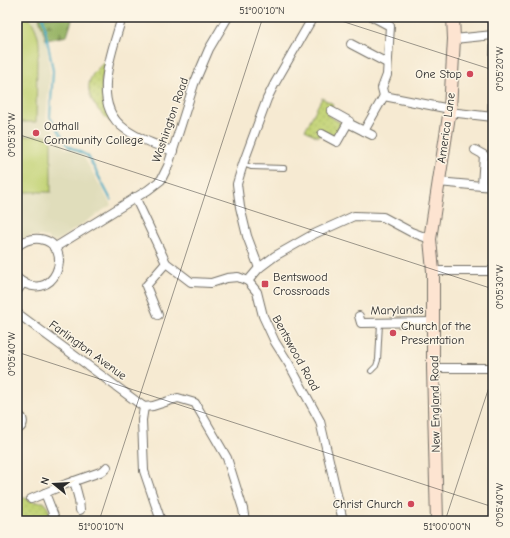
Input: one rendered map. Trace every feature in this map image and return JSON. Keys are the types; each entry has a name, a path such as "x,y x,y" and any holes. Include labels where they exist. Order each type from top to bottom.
{"street":[{"path":"122,17 106,79 105,97 109,109 115,120 124,129 149,142 172,151"},
{"name":"Washington Road","path":"54,248 148,190 160,180 168,166 194,84 209,49 228,17"},
{"path":"259,268 247,236 240,206 238,184 243,164 267,99 313,17"},
{"path":"332,111 349,121 348,123 368,133 384,96 382,88 387,75 390,26 373,17"},
{"name":"America Lane","path":"430,239 450,110 454,39 453,17"},
{"path":"454,39 493,35"},
{"path":"351,44 387,63"},
{"path":"384,96 491,117"},
{"path":"322,134 337,142 348,123"},
{"path":"475,150 484,155 482,186"},
{"path":"438,182 493,187"},
{"path":"135,197 166,263 191,282 211,283 227,278 238,277 248,281 259,268 281,253 354,216 383,217 411,232 430,239"},
{"path":"17,247 21,242 34,239 42,240 49,243 54,248 58,255 59,264 58,272 47,284 39,287 31,286 20,281 17,290"},
{"name":"New England Road","path":"430,239 434,271 433,368 437,521"},
{"path":"158,315 146,286 166,263"},
{"path":"434,271 493,271"},
{"name":"Bentswood Road","path":"248,281 256,292 262,316 275,342 289,364 320,421 343,521"},
{"name":"Farlington Avenue","path":"17,313 144,406"},
{"name":"Marylands","path":"359,322 433,322"},
{"path":"433,368 493,368"},
{"path":"161,521 144,471 142,420 144,406 153,406 178,398 195,404 228,458 244,509 245,521"},
{"path":"17,414 21,416 23,420 22,426 17,429"},
{"path":"31,498 103,471 107,467"},
{"path":"74,481 80,500 80,510"},
{"path":"45,493 54,516 54,521"}],"lane":[{"path":"491,117 493,35"},
{"path":"243,164 251,166 284,168"},
{"path":"371,371 376,366 378,360 380,323"}],"shaded area":[{"name":"Oathall Community College","path":"17,17 39,17 46,40 50,75 46,118 65,148 83,156 111,205 55,242 43,236 31,236 17,241"}],"green space":[{"path":"17,17 28,17 37,32 38,37 39,49 37,60 36,122 17,122"},
{"path":"39,17 73,17 67,36 46,40"},
{"path":"107,60 102,79 102,97 112,121 111,122 92,101 89,88 93,74"},
{"path":"322,98 333,104 327,115 341,123 334,137 322,131 318,137 305,130"},
{"path":"17,136 51,136 51,192 17,192"},
{"path":"25,498 34,502 44,502 49,510 50,521 17,521 17,499"}],"waterway":[{"path":"43,17 53,71 50,117 68,146 88,156 111,200"}],"place":[{"name":"One Stop","path":"470,74"},
{"name":"Oathall Community College","path":"36,133"},
{"name":"Bentswood Crossroads","path":"265,284"},
{"name":"Church of the Presentation","path":"393,333"},
{"name":"Christ Church","path":"411,504"}]}
